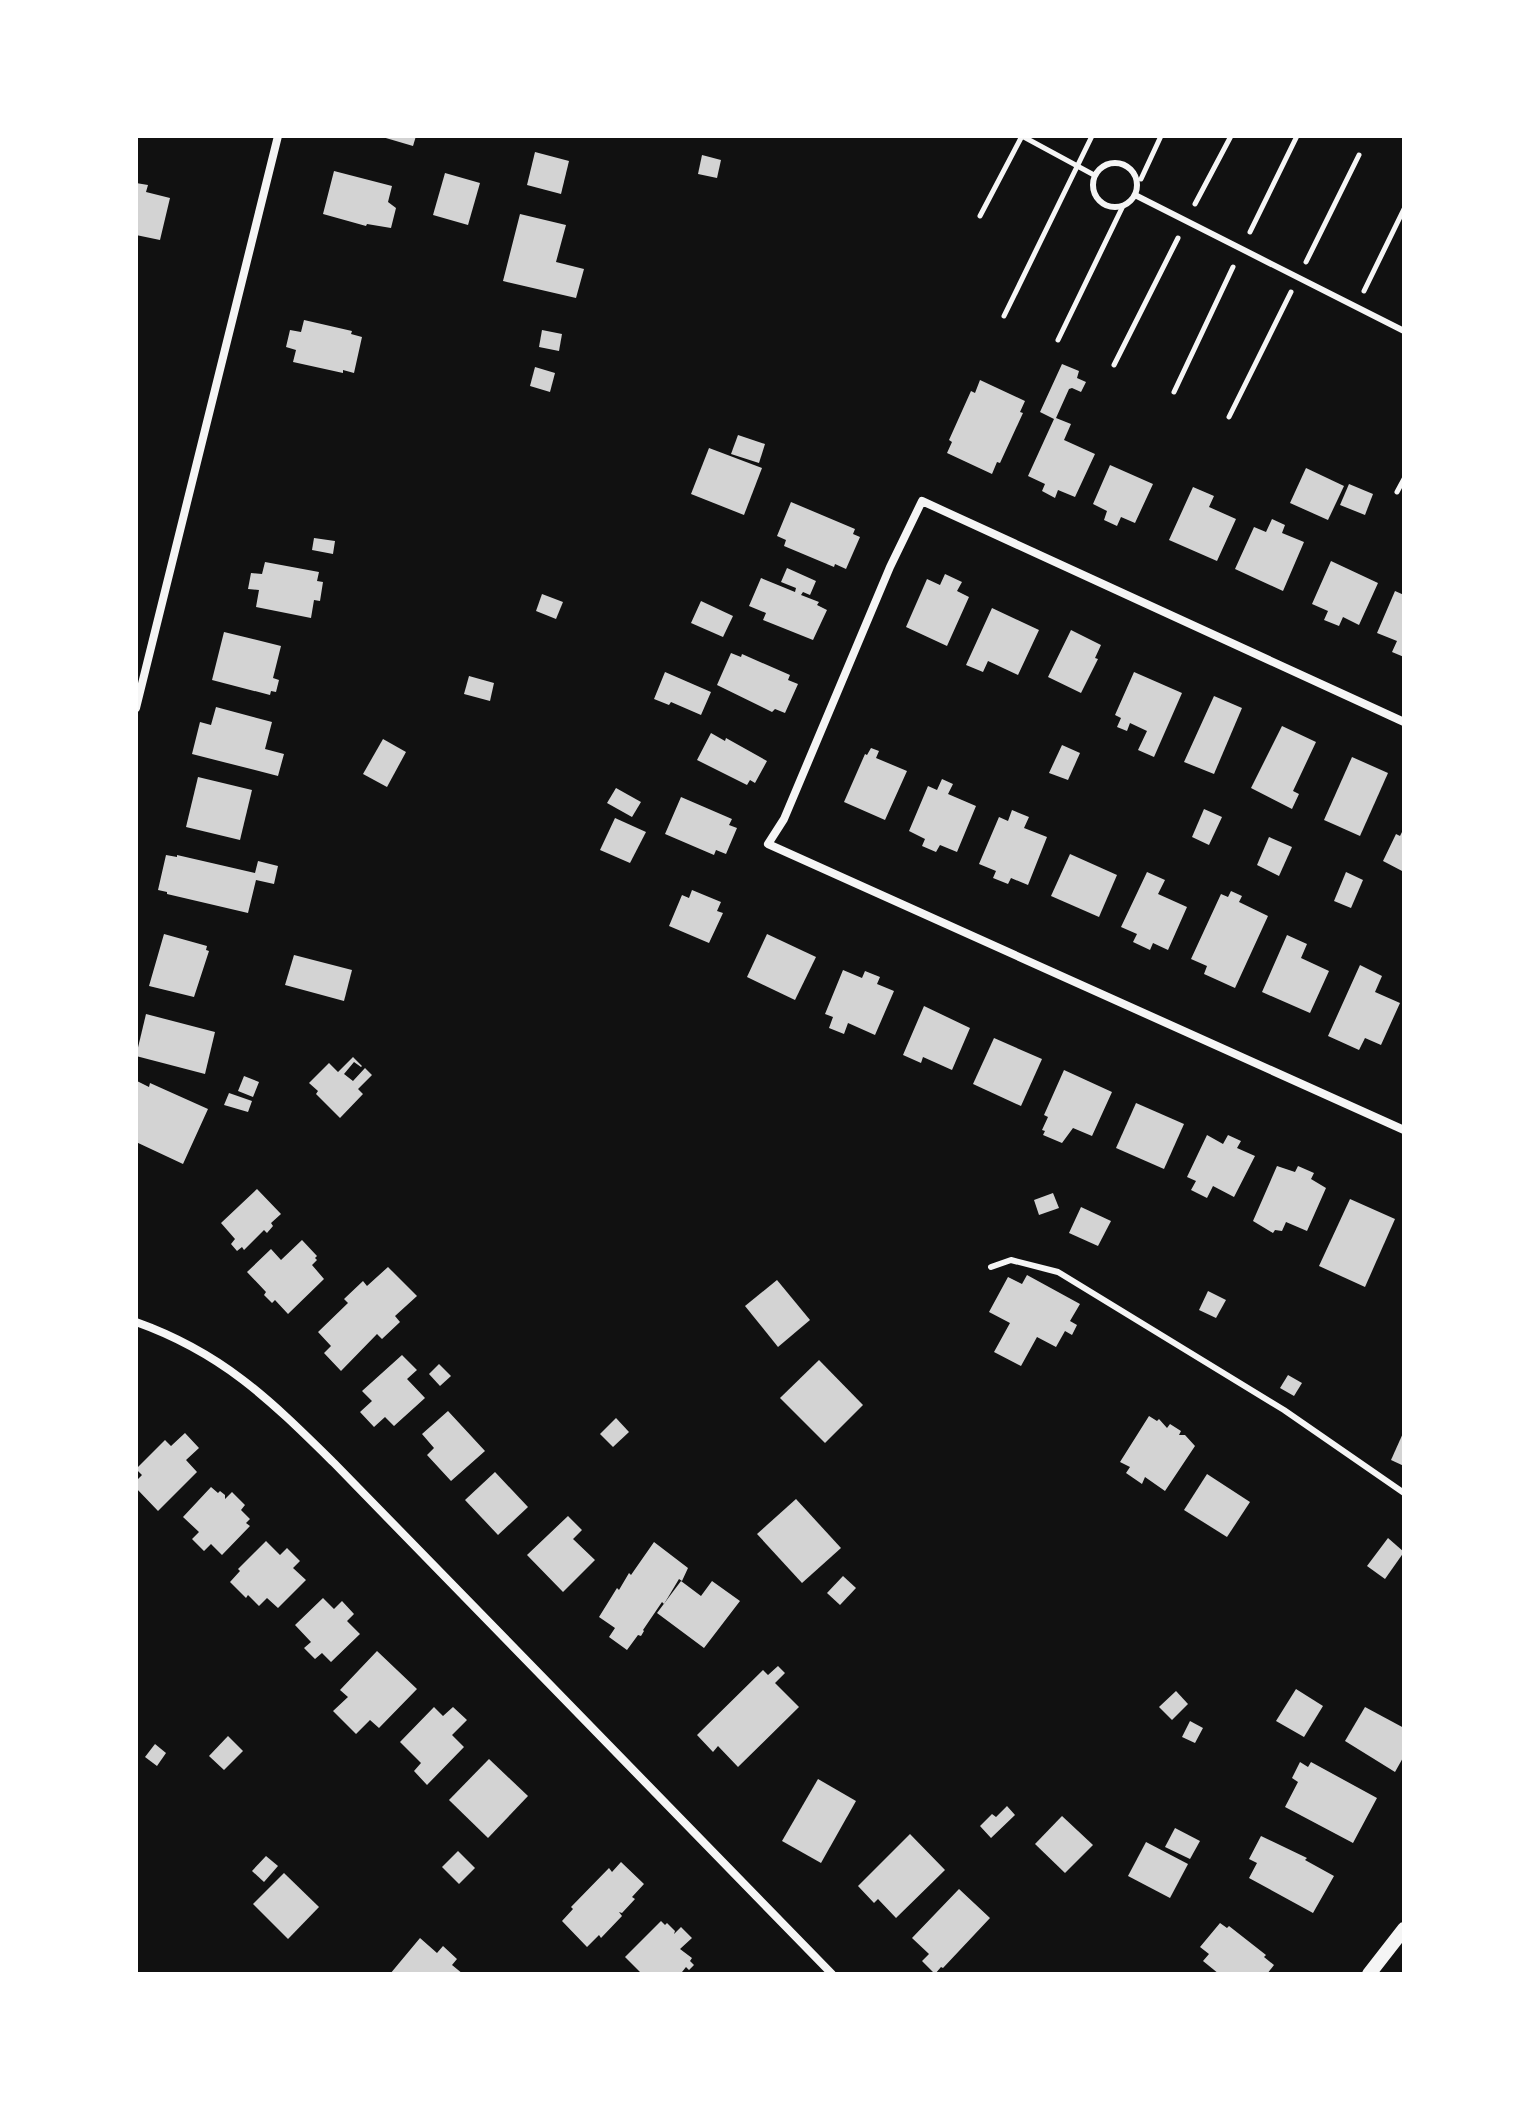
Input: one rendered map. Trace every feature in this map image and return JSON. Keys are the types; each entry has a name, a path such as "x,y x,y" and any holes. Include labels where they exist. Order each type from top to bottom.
{"street":[{"path":"136,708 278,136"},
{"path":"1404,722 922,501 890,567 784,819 768,844 1404,1130"},
{"path":"136,1322 197,1349 230,1368 262,1394 367,1497 832,1974"},
{"path":"1369,1974 1404,1929"}],"lane":[{"path":"1104,165 1127,166 1135,174 1136,192 1132,200 1122,207 1107,207 1097,200 1092,189 1094,175 1104,165"},
{"path":"1136,192 1186,221 1404,331"},
{"path":"991,1267 1011,1260 1029,1262 1058,1272 1284,1410 1404,1493"}],"path":[{"path":"980,216 1022,136 1094,175"},
{"path":"1004,316 1092,136"},
{"path":"1136,192 1161,136"},
{"path":"1114,365 1231,136"},
{"path":"1058,340 1122,207"},
{"path":"1356,306 1404,209"},
{"path":"1397,492 1404,479"}],"building":[{"path":"379,136 416,136 413,146"},
{"path":"535,152 569,161 561,194 527,185"},
{"path":"702,155 721,160 717,178 698,174"},
{"path":"334,171 392,186 388,202 396,208 391,228 366,226 323,214"},
{"path":"445,173 480,183 468,225 433,215"},
{"path":"136,183 148,185 146,192 170,198 160,240 136,235"},
{"path":"520,214 566,225 556,262 584,269 576,298 503,281"},
{"path":"304,320 352,331 351,334 362,337 354,373 293,362 296,350 286,347 290,330 301,332"},
{"path":"542,330 562,334 559,351 539,347"},
{"path":"1062,364 1079,371 1077,378 1086,382 1081,392 1069,389 1056,418 1071,424 1064,440 1095,454 1075,497 1058,490 1055,498 1042,491 1045,484 1028,476 1054,419 1040,412"},
{"path":"535,367 555,373 550,392 530,386"},
{"path":"980,380 1025,401 1020,412 1023,413 992,474 947,453 952,442 949,440 971,391 975,393"},
{"path":"738,435 765,444 759,463 731,454"},
{"path":"709,448 762,468 744,515 691,494"},
{"path":"1110,465 1153,484 1135,523 1121,517 1117,526 1104,520 1107,511 1093,504"},
{"path":"1306,468 1344,486 1328,520 1290,503"},
{"path":"1349,484 1373,494 1365,515 1340,505"},
{"path":"1193,487 1214,496 1209,507 1236,519 1217,561 1169,540"},
{"path":"791,502 855,529 853,534 860,537 846,569 784,546 786,540 777,536"},
{"path":"1272,519 1285,525 1282,533 1304,542 1283,591 1235,569 1254,527 1266,532"},
{"path":"314,538 335,541 333,554 312,550"},
{"path":"1331,561 1378,583 1359,625 1343,617 1339,626 1324,620 1328,611 1312,604"},
{"path":"265,562 319,572 317,581 323,582 320,601 314,600 311,618 256,607 259,590 248,589 251,573 262,574"},
{"path":"787,568 816,581 810,595 803,592 801,595 819,602 817,605 827,610 813,640 763,620 766,613 749,606 761,578 795,592 796,588 781,582"},
{"path":"945,574 962,582 957,591 969,597 947,646 906,627 927,579 940,585"},
{"path":"1395,591 1404,595 1404,657 1392,652 1397,641 1377,633"},
{"path":"542,594 563,602 556,619 536,611"},
{"path":"701,601 733,616 723,637 691,623"},
{"path":"992,608 1039,630 1018,675 988,661 983,672 966,665"},
{"path":"1071,630 1101,645 1095,658 1098,659 1081,693 1048,677"},
{"path":"224,632 281,646 273,678 279,680 276,692 271,691 270,695 212,680"},
{"path":"731,653 741,657 742,654 790,675 788,680 798,684 785,713 775,709 772,712 717,685"},
{"path":"665,672 711,692 701,715 671,702 669,705 654,699"},
{"path":"1134,672 1182,693 1154,757 1138,750 1147,731 1130,723 1127,731 1117,727 1121,718 1115,715"},
{"path":"469,676 494,683 490,701 464,694"},
{"path":"1214,696 1242,708 1214,774 1184,762"},
{"path":"216,707 272,722 265,749 284,754 278,776 192,754 200,722 211,725"},
{"path":"1282,726 1316,742 1293,791 1299,794 1292,809 1251,788"},
{"path":"711,733 767,761 755,783 750,780 747,785 697,760"},
{"path":"383,739 406,752 387,787 363,774"},
{"path":"1062,745 1080,753 1068,780 1049,773"},
{"path":"871,748 879,751 876,758 907,771 885,820 844,802 865,754"},
{"path":"1352,757 1388,773 1360,836 1324,820"},
{"path":"198,777 252,790 240,840 186,827"},
{"path":"942,779 953,784 948,794 976,806 957,852 940,845 936,852 922,846 925,839 909,831 928,786 937,790"},
{"path":"616,788 641,802 632,817 607,803"},
{"path":"681,797 732,819 729,825 737,828 726,854 716,850 714,855 665,834"},
{"path":"1204,809 1222,817 1209,845 1192,837"},
{"path":"1012,810 1029,817 1024,828 1047,837 1028,885 1011,878 1008,884 993,878 996,871 979,864 999,817 1008,821"},
{"path":"615,818 646,832 630,863 600,850"},
{"path":"1404,828 1404,872 1383,861 1396,834 1400,836"},
{"path":"1269,837 1292,847 1279,876 1257,865"},
{"path":"1070,854 1117,875 1099,917 1051,896"},
{"path":"166,855 255,873 258,861 278,866 274,884 256,880 248,913 158,890"},
{"path":"1147,872 1165,880 1158,894 1187,907 1168,950 1153,943 1150,950 1133,942 1137,934 1121,927"},
{"path":"1346,872 1363,880 1351,908 1334,901"},
{"path":"692,890 721,902 717,911 723,913 709,943 669,926 682,895 689,898"},
{"path":"1231,891 1242,896 1239,902 1268,916 1235,988 1204,974 1207,966 1191,959 1221,894 1228,897"},
{"path":"164,934 207,946 206,950 209,951 194,997 149,986"},
{"path":"767,934 816,957 795,1000 747,977"},
{"path":"1287,935 1307,944 1301,958 1329,971 1310,1013 1262,992"},
{"path":"294,955 352,970 344,1001 285,985"},
{"path":"1360,965 1382,976 1375,992 1400,1003 1381,1045 1365,1038 1359,1050 1328,1036"},
{"path":"843,970 862,978 865,971 880,977 877,984 894,991 875,1035 848,1023 844,1034 829,1028 833,1017 825,1014"},
{"path":"924,1006 970,1028 952,1070 923,1057 921,1063 903,1055"},
{"path":"146,1014 215,1032 205,1074 136,1056"},
{"path":"994,1038 1042,1059 1021,1106 973,1084"},
{"path":"353,1057 362,1066 354,1062 344,1074 353,1081 365,1068 372,1075 358,1089 363,1094 340,1118 309,1083 329,1063 338,1072"},
{"path":"1064,1070 1112,1092 1092,1136 1073,1128 1062,1143 1043,1135 1045,1131 1042,1130 1048,1117 1044,1115"},
{"path":"244,1076 259,1082 253,1097 238,1091"},
{"path":"137,1081 149,1087 150,1083 208,1109 183,1164 136,1142"},
{"path":"229,1093 252,1101 248,1112 224,1105"},
{"path":"1136,1103 1184,1124 1164,1169 1116,1148"},
{"path":"1207,1135 1223,1144 1228,1135 1241,1141 1237,1148 1255,1156 1234,1197 1213,1186 1207,1198 1191,1190 1196,1181 1187,1177"},
{"path":"1277,1166 1295,1172 1298,1166 1314,1173 1311,1179 1326,1188 1307,1231 1286,1222 1282,1231 1275,1230 1273,1233 1253,1221"},
{"path":"257,1189 281,1214 271,1223 273,1226 267,1233 264,1230 244,1250 242,1247 237,1251 231,1244 235,1239 221,1223"},
{"path":"1053,1193 1059,1208 1039,1215 1034,1200"},
{"path":"1350,1199 1395,1219 1365,1287 1319,1266"},
{"path":"1081,1207 1111,1221 1098,1246 1069,1233"},
{"path":"302,1240 317,1256 312,1265 324,1279 288,1314 275,1300 272,1303 264,1295 266,1292 247,1272 271,1249 281,1260"},
{"path":"388,1267 417,1296 395,1316 400,1322 382,1339 377,1334 341,1371 324,1353 331,1346 318,1332 348,1303 344,1299 363,1281 367,1286"},
{"path":"1027,1275 1080,1304 1070,1321 1077,1325 1072,1335 1065,1331 1056,1347 1037,1337 1021,1366 994,1352 1010,1323 989,1312 1008,1277 1022,1284"},
{"path":"777,1280 810,1320 778,1347 745,1306"},
{"path":"1208,1291 1226,1300 1216,1318 1199,1310"},
{"path":"402,1355 417,1370 407,1379 425,1398 394,1426 385,1417 374,1427 360,1412 372,1401 362,1391"},
{"path":"819,1360 863,1405 825,1443 780,1398"},
{"path":"439,1364 451,1376 440,1386 429,1374"},
{"path":"1288,1375 1302,1383 1294,1396 1280,1388"},
{"path":"448,1411 485,1451 451,1481 427,1455 434,1448 422,1434"},
{"path":"1149,1416 1157,1421 1159,1419 1167,1428 1170,1424 1181,1431 1179,1435 1185,1435 1195,1446 1165,1491 1145,1477 1142,1484 1126,1473 1130,1467 1120,1462"},
{"path":"616,1418 629,1432 613,1447 600,1434"},
{"path":"1404,1431 1404,1466 1391,1460"},
{"path":"185,1433 199,1448 186,1460 197,1472 158,1511 136,1488 136,1481 142,1475 136,1469 165,1440 171,1446"},
{"path":"495,1472 528,1507 498,1535 465,1500"},
{"path":"1207,1474 1250,1502 1227,1537 1184,1510"},
{"path":"211,1487 225,1495 225,1499 232,1492 245,1505 241,1510 250,1519 246,1523 250,1526 222,1555 211,1544 204,1551 192,1539 199,1532 183,1517"},
{"path":"796,1499 841,1548 802,1583 757,1534"},
{"path":"568,1516 582,1530 573,1539 595,1560 563,1592 527,1555"},
{"path":"1388,1538 1404,1552 1385,1579 1367,1566"},
{"path":"266,1541 280,1555 287,1548 300,1561 293,1568 306,1580 278,1608 267,1598 259,1606 230,1582 240,1571 238,1569"},
{"path":"654,1542 688,1568 682,1581 679,1579 641,1636 638,1635 627,1650 609,1637 615,1628 599,1617 617,1588 619,1590"},
{"path":"843,1576 856,1588 840,1605 827,1593"},
{"path":"681,1581 701,1596 712,1581 740,1601 704,1648 657,1613"},
{"path":"323,1598 334,1609 342,1601 354,1614 347,1621 360,1634 331,1662 322,1653 315,1659 304,1648 311,1642 295,1625"},
{"path":"377,1651 417,1689 379,1728 370,1720 356,1734 333,1711 348,1697 340,1690"},
{"path":"778,1666 785,1673 775,1683 799,1707 738,1767 718,1746 713,1752 697,1735 763,1670 768,1675"},
{"path":"1296,1689 1323,1706 1304,1737 1276,1721"},
{"path":"1176,1691 1188,1704 1172,1720 1159,1707"},
{"path":"434,1707 443,1716 453,1707 467,1720 452,1735 464,1747 427,1785 414,1771 421,1763 400,1742"},
{"path":"1365,1707 1404,1728 1404,1756 1395,1772 1345,1741"},
{"path":"1190,1721 1203,1728 1195,1743 1182,1737"},
{"path":"228,1736 243,1751 224,1770 209,1756"},
{"path":"155,1744 166,1753 157,1766 145,1757"},
{"path":"489,1759 528,1796 488,1838 449,1800"},
{"path":"1300,1762 1308,1767 1311,1762 1377,1798 1353,1843 1285,1807 1298,1782 1292,1778"},
{"path":"818,1779 856,1801 821,1863 782,1841"},
{"path":"1007,1806 1015,1815 991,1838 980,1826 992,1814 996,1817"},
{"path":"1062,1816 1093,1845 1065,1873 1035,1844"},
{"path":"1175,1828 1200,1841 1190,1859 1165,1847"},
{"path":"910,1834 945,1870 896,1918 878,1899 874,1903 858,1886"},
{"path":"1261,1836 1307,1858 1305,1860 1334,1876 1313,1913 1249,1878 1257,1863 1249,1859"},
{"path":"1146,1842 1188,1864 1170,1898 1128,1876"},
{"path":"458,1851 475,1868 459,1884 442,1867"},
{"path":"266,1856 278,1866 264,1882 252,1871"},
{"path":"621,1862 644,1884 632,1897 635,1899 622,1913 619,1912 622,1916 601,1938 599,1935 587,1947 562,1921 573,1909 571,1907 609,1868 612,1872"},
{"path":"284,1873 319,1907 288,1939 253,1904"},
{"path":"959,1889 990,1918 935,1974 922,1961 929,1954 912,1938"},
{"path":"661,1921 675,1931 674,1934 681,1927 692,1938 680,1949 692,1958 690,1961 694,1965 689,1970 686,1967 682,1972 684,1974 642,1974 625,1957"},
{"path":"1220,1923 1227,1928 1229,1926 1266,1955 1264,1957 1274,1965 1267,1974 1219,1974 1203,1961 1209,1954 1200,1947"},
{"path":"420,1938 437,1953 443,1946 457,1959 452,1965 463,1974 390,1974"}]}
